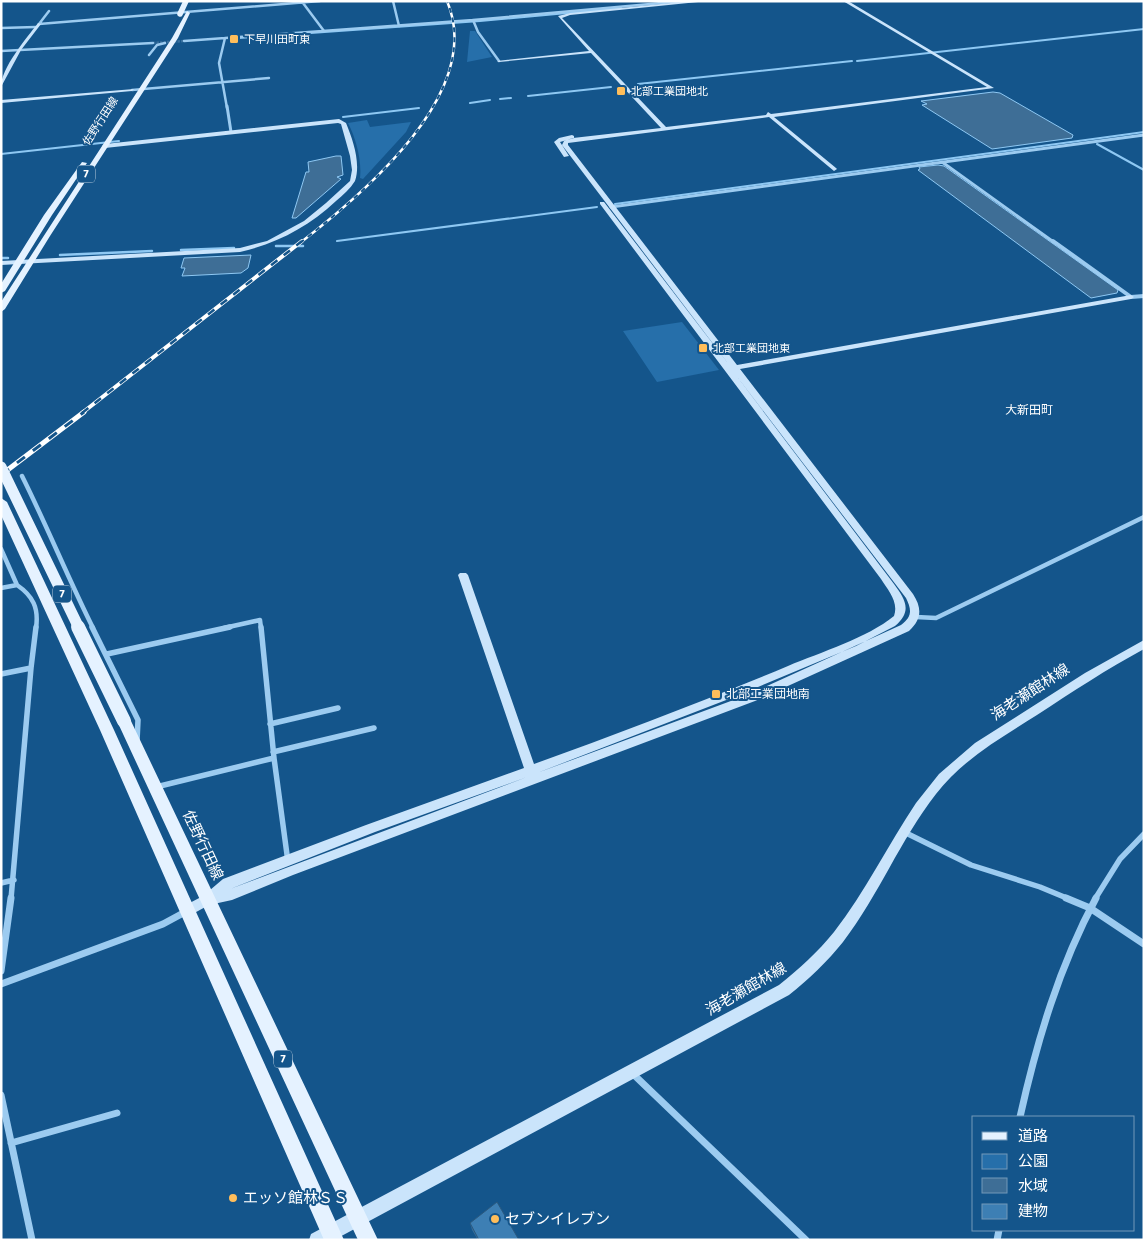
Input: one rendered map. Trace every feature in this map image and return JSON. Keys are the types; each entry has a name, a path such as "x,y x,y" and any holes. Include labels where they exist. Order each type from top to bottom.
{"main road":[{"name":"佐野行田線","path":"1,291 48,215 132,90 159,43 180,14 186,1"},
{"name":"佐野行田線","path":"1,309 175,38 193,1"},
{"name":"佐野行田線","path":"1,467 124,721 368,1240"},
{"name":"7","path":"1,502 107,730 327,1237"}],"street":[{"path":"1,28 320,1"},
{"path":"393,1 399,26"},
{"path":"184,41 553,14 684,1"},
{"path":"553,14 559,16 706,1"},
{"path":"1,984 162,924 207,900 227,883 288,858 751,698 905,628 916,617 916,610 910,596 605,208 556,142 565,138 992,88 845,1"},
{"path":"303,3 324,31"},
{"path":"1,86 19,50 49,11"},
{"path":"559,16 559,19 664,127"},
{"path":"473,20 478,32 499,61 592,52"},
{"path":"225,38 219,62 231,132"},
{"path":"1,51 159,43"},
{"path":"149,55 159,43"},
{"path":"1,102 269,78"},
{"path":"769,115 834,170"},
{"path":"1,263 240,250 257,247 287,236 303,226 332,202 354,178 350,138 341,122 328,121 105,146"},
{"path":"207,900 232,894 745,689 890,624 898,618 901,611 900,602 884,577 613,207 566,147 566,142 573,140 664,127"},
{"path":"605,208 1144,135"},
{"path":"942,162 1132,297"},
{"path":"731,368 1144,296"},
{"path":"22,476 44,519 65,572 138,720 137,749"},
{"path":"916,617 936,618 1144,517"},
{"path":"1,549 17,585 29,593 38,615 31,668 14,880 1,971"},
{"path":"463,575 532,775"},
{"path":"1,588 17,585"},
{"path":"107,654 260,620 270,724 289,871"},
{"name":"海老瀬館林線","path":"327,1237 784,990 806,973 845,928 932,790 951,769 974,749 1109,662 1144,644"},
{"path":"1,674 31,668"},
{"path":"270,724 338,708"},
{"path":"155,787 374,728"},
{"path":"904,832 971,866 1040,887 1090,908 1144,944"},
{"path":"1020,1116 1031,1064 1050,1000 1090,908 1121,858 1144,834"},
{"path":"1,883 14,880"},
{"path":"632,1072 806,1240"},
{"path":"1,1095 32,1240"},
{"path":"12,1143 117,1113"}],"green space":[{"path":"470,31 475,31 492,57 467,62"},
{"path":"367,120 370,127 411,122 406,132 363,179 360,178 358,150 348,123"},
{"path":"682,322 719,370 657,382 623,331"}],"water":[{"path":"993,92 1000,93 1073,135 1072,138 992,149 922,105 927,104 921,101"},
{"path":"341,156 343,175 337,177 341,179 296,218 292,218 306,172 309,172 308,162"},
{"path":"944,166 1118,290 1117,293 1091,298 918,170 920,169 919,167"},
{"path":"251,255 248,268 241,273 182,276 185,268 181,268 184,258"}],"building":[{"name":"セブンイレブン","path":"497,1202 519,1240 479,1240 470,1223"}],"waterway":[{"path":"239,38 480,21 621,8"},
{"path":"857,61 1144,29"},
{"path":"638,84 852,61"},
{"path":"528,96 611,87"},
{"path":"500,99 511,98"},
{"path":"470,103 490,100"},
{"path":"343,117 419,108"},
{"path":"615,204 1144,132"},
{"path":"1,154 119,141"},
{"path":"1097,144 1144,170"},
{"path":"337,241 597,207"},
{"path":"276,246 303,246"},
{"path":"181,250 234,248"},
{"path":"60,255 152,251"},
{"path":"1,258 8,258"}],"tunnel":[{"path":"153,43 184,41"}],"railway":[{"path":"300,243 355,197 384,169 412,138 434,105 449,70 454,36 447,1"},
{"path":"82,413 302,241"},
{"path":"1,475 84,412"}],"place":[{"name":"下早川田町東","path":"234,39"},
{"name":"北部工業団地北","path":"621,91"},
{"name":"北部工業団地東","path":"703,348"},
{"name":"北部工業団地南","path":"716,694"},
{"name":"エッソ館林ＳＳ","path":"233,1198"},
{"name":"セブンイレブン","path":"495,1219"}],"district":[{"name":"大新田町","path":"1029,410"}]}
